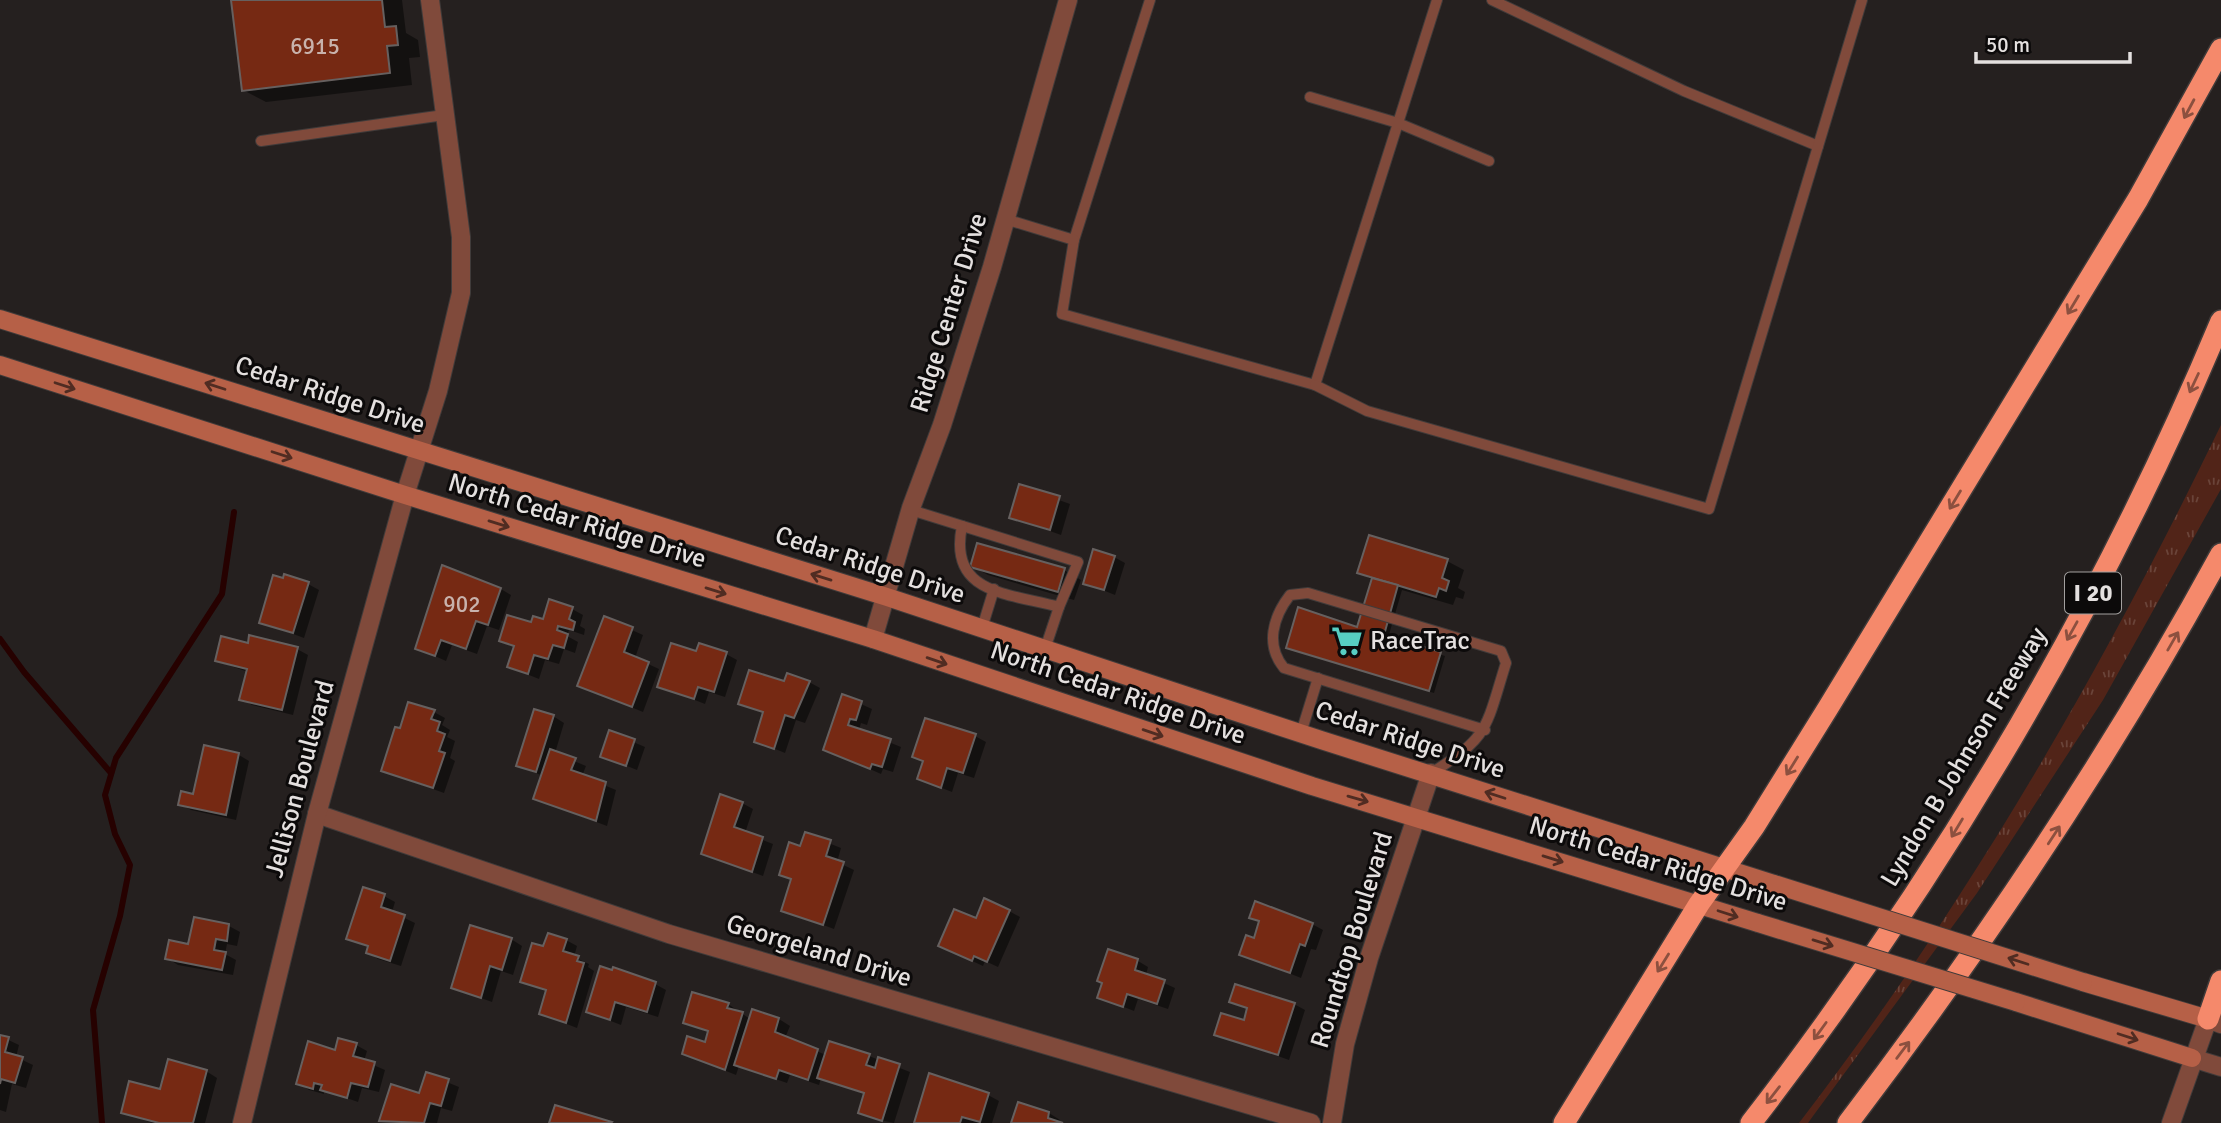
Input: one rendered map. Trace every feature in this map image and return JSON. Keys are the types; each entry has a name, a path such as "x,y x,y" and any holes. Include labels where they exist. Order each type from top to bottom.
{"highway":[{"path":"1564,1123 1699,904 1754,827 1815,730 2164,154 2221,49"},
{"name":"Lyndon B Johnson Freeway","path":"1751,1123 1858,979 1942,853 2018,728 2122,536 2221,321"},
{"path":"1848,1123 2017,892 2114,742 2221,554"},
{"path":"2214,1022 2221,981"}],"main road":[{"name":"Cedar Ridge Drive","path":"0,318 887,597 1723,869"},
{"name":"North Cedar Ridge Drive","path":"0,365 405,495 873,639 1312,786 2064,1016 2192,1058"},
{"name":"North Cedar Ridge Drive","path":"1723,869 2214,1022"}],"street":[{"name":"Jellison Boulevard","path":"242,1123 317,814 405,495 420,451 461,293 461,237 430,0"},
{"name":"Ridge Center Drive","path":"873,639 911,510 942,425 1006,219 1068,0"},
{"name":"Roundtop Boulevard","path":"1332,1123 1345,1044 1368,958 1431,774"},
{"name":"Georgeland Drive","path":"317,814 669,934 1311,1123"},
{"path":"2171,1123 2192,1058 2214,1022"},
{"name":"North Cedar Ridge Drive","path":"2192,1058 2221,1067"}],"lane":[{"path":"1150,0 1074,240 1062,314 1315,385 1367,411 1709,509 1862,0"},
{"path":"1315,385 1437,0"},
{"path":"1492,0 1684,91 1818,146"},
{"path":"1310,97 1398,123 1489,162"},
{"path":"261,141 444,115"},
{"path":"1006,219 1074,240"},
{"path":"911,510 1078,562 1045,649"},
{"path":"962,526 958,549 962,566 971,580 1059,607"},
{"path":"982,628 994,589"},
{"path":"1431,774 1466,752 1485,730 1506,663 1501,651 1308,593 1290,595 1282,605 1271,644 1275,657 1284,668 1485,730"},
{"path":"1301,733 1318,678"}],"green space":[{"path":"2221,425 2221,489 2103,700 1977,893 1808,1123 1799,1123 1919,957 2028,785 2128,607"}],"building":[{"path":"231,0 382,0 385,27 396,26 398,45 387,46 390,73 242,91"},
{"path":"1019,484 1060,496 1050,530 1009,518"},
{"name":"RaceTrac","path":"1369,535 1448,559 1442,578 1449,581 1446,591 1439,588 1436,597 1357,573"},
{"path":"977,543 1065,568 1058,592 970,567"},
{"path":"1093,549 1115,556 1104,590 1083,584"},
{"path":"442,565 501,588 488,625 476,621 466,649 441,640 435,656 415,649"},
{"path":"284,574 309,582 293,633 259,623 273,575 283,578"},
{"name":"RaceTrac","path":"1372,578 1398,585 1384,635 1441,652 1429,691 1286,648 1298,607 1357,627"},
{"path":"549,599 573,607 569,619 575,622 573,630 558,626 557,630 568,634 564,648 553,645 548,659 534,655 528,674 507,667 514,646 499,641 507,615 531,622 533,616 543,619"},
{"path":"604,616 633,627 624,652 649,662 632,707 577,686"},
{"path":"249,635 298,647 282,710 239,700 247,669 215,661 221,636 248,643"},
{"path":"671,643 696,651 699,643 727,652 714,692 698,687 694,699 657,687"},
{"path":"749,670 784,681 787,673 810,681 794,718 785,715 774,749 754,742 763,712 738,704"},
{"path":"842,694 862,701 856,720 850,719 848,725 891,739 882,767 872,764 870,769 823,750"},
{"path":"408,702 435,710 431,719 440,722 437,731 445,734 439,751 445,753 433,788 381,771 395,727 400,728"},
{"path":"534,709 554,715 536,772 516,766"},
{"path":"925,718 976,734 963,773 947,768 941,788 917,779 923,761 912,757"},
{"path":"609,730 635,739 626,766 600,757"},
{"path":"204,745 239,753 226,815 178,805 181,791 193,794"},
{"path":"550,749 576,758 571,770 606,782 596,821 533,799"},
{"path":"720,794 743,802 734,827 763,837 752,872 701,854"},
{"path":"805,832 831,840 826,856 844,862 823,925 781,911 791,879 779,875 789,842 800,846"},
{"path":"363,887 385,894 381,907 405,915 390,961 366,953 368,946 346,939"},
{"path":"984,898 1010,910 987,962 974,956 972,961 938,946 954,909 976,918"},
{"path":"1255,901 1313,923 1305,946 1300,944 1290,973 1239,955 1246,935 1254,938 1259,921 1249,918"},
{"path":"194,917 229,924 227,941 216,939 214,950 226,952 222,970 165,959 169,940 188,944"},
{"path":"470,925 512,938 502,970 490,966 481,998 451,988"},
{"path":"548,933 567,939 563,951 579,956 577,961 584,963 566,1023 539,1014 546,990 520,982 532,943 543,946"},
{"path":"1108,949 1138,959 1135,970 1165,980 1157,1004 1127,994 1123,1007 1097,998 1102,983 1097,981"},
{"path":"600,966 612,970 613,967 656,982 647,1012 615,1002 610,1020 586,1012"},
{"path":"1235,984 1295,1003 1278,1055 1214,1035 1221,1013 1244,1020 1247,1008 1229,1002"},
{"path":"692,992 729,1003 727,1008 743,1012 725,1070 682,1054 687,1036 705,1042 708,1031 683,1023"},
{"path":"752,1009 779,1018 775,1032 818,1049 808,1080 779,1070 776,1079 734,1065"},
{"path":"0,1035 9,1037 5,1052 23,1057 15,1083 1,1079 0,1084"},
{"path":"338,1038 357,1043 353,1056 375,1062 368,1087 351,1083 347,1098 320,1090 322,1085 314,1083 313,1089 296,1084 308,1041 335,1050"},
{"path":"829,1041 870,1054 866,1065 875,1068 878,1057 900,1064 882,1121 858,1113 864,1093 817,1078"},
{"path":"168,1059 207,1070 193,1123 159,1123 121,1113 129,1081 160,1089"},
{"path":"426,1072 449,1079 441,1106 430,1103 424,1123 379,1121 391,1084 419,1093"},
{"path":"929,1073 989,1093 980,1122 962,1117 960,1123 914,1123"},
{"path":"1018,1102 1049,1112 1048,1118 1063,1123 1011,1123"},
{"path":"555,1105 612,1122 549,1123"}],"waterway":[{"path":"102,1123 93,1010 120,916 130,865 115,834 105,795 116,758 222,594 234,512"},
{"path":"0,639 24,672 111,773"}],"place":[{"name":"RaceTrac","path":"1347,641"}]}
